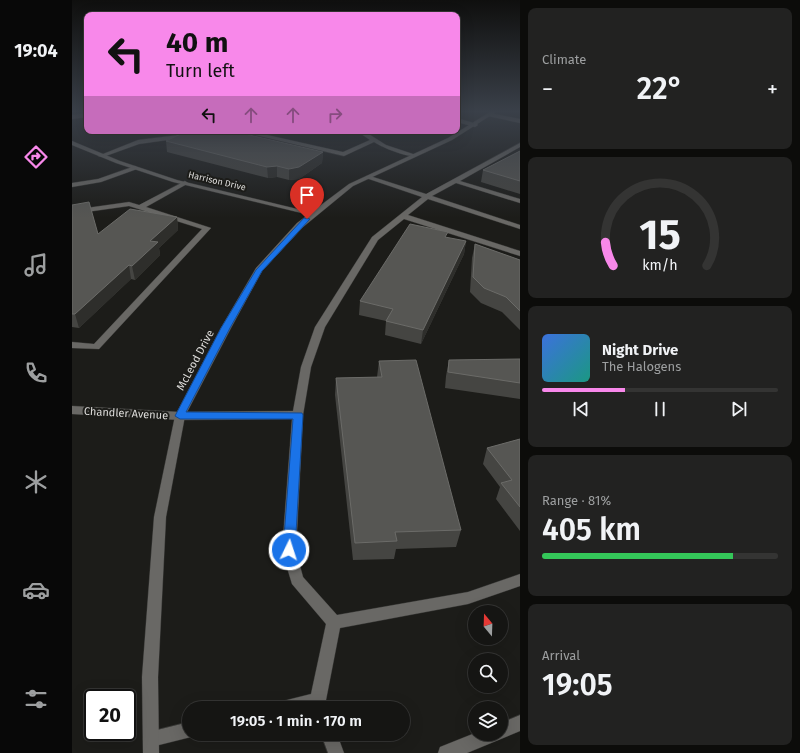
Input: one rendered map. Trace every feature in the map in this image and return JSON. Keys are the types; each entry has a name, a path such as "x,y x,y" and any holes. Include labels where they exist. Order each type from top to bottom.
{"street":[{"name":"Harrison Drive","path":"82,147 135,168 185,183 314,214"},
{"path":"102,156 125,147"},
{"path":"313,147 344,154 359,147"},
{"path":"387,147 413,156"},
{"name":"McLeod Drive","path":"151,746 150,677 160,517 180,416 226,328 259,270 300,225 351,185 431,147"},
{"path":"334,622 297,580 289,550 298,415 306,367 320,327 375,239 427,196 516,147"},
{"path":"72,185 99,181 135,168"},
{"path":"368,177 520,227"},
{"path":"455,181 520,201"},
{"path":"140,208 185,183"},
{"path":"72,212 129,204 207,228 96,346 72,345"},
{"path":"403,216 520,254"},
{"name":"Chandler Avenue","path":"72,410 180,416 298,415"},
{"path":"334,622 468,598 520,580"},
{"path":"320,701 334,622"},
{"path":"508,728 520,723"},
{"path":"151,746 182,733"},
{"path":"332,741 336,753"},
{"path":"446,753 476,741"}],"building":[{"path":"190,147 302,147 323,152 299,167 289,169 277,166 267,167"},
{"path":"520,151 520,181 483,170"},
{"path":"89,202 98,234 130,209 177,217 150,241 158,242 132,266 129,265 75,314 72,314 72,205"},
{"path":"410,224 448,232 445,237 466,241 423,330 386,321 393,309 360,301"},
{"path":"475,244 520,260 520,311 506,297 484,288 473,277"},
{"path":"520,359 520,383 448,372 449,360"},
{"path":"416,360 461,530 395,532 397,541 355,543 336,378 382,377 379,361"},
{"path":"520,439 520,507 501,483 512,480 487,448"}],"route":[{"path":"289,550 298,415 180,416 226,328 259,270 307,219"}]}
